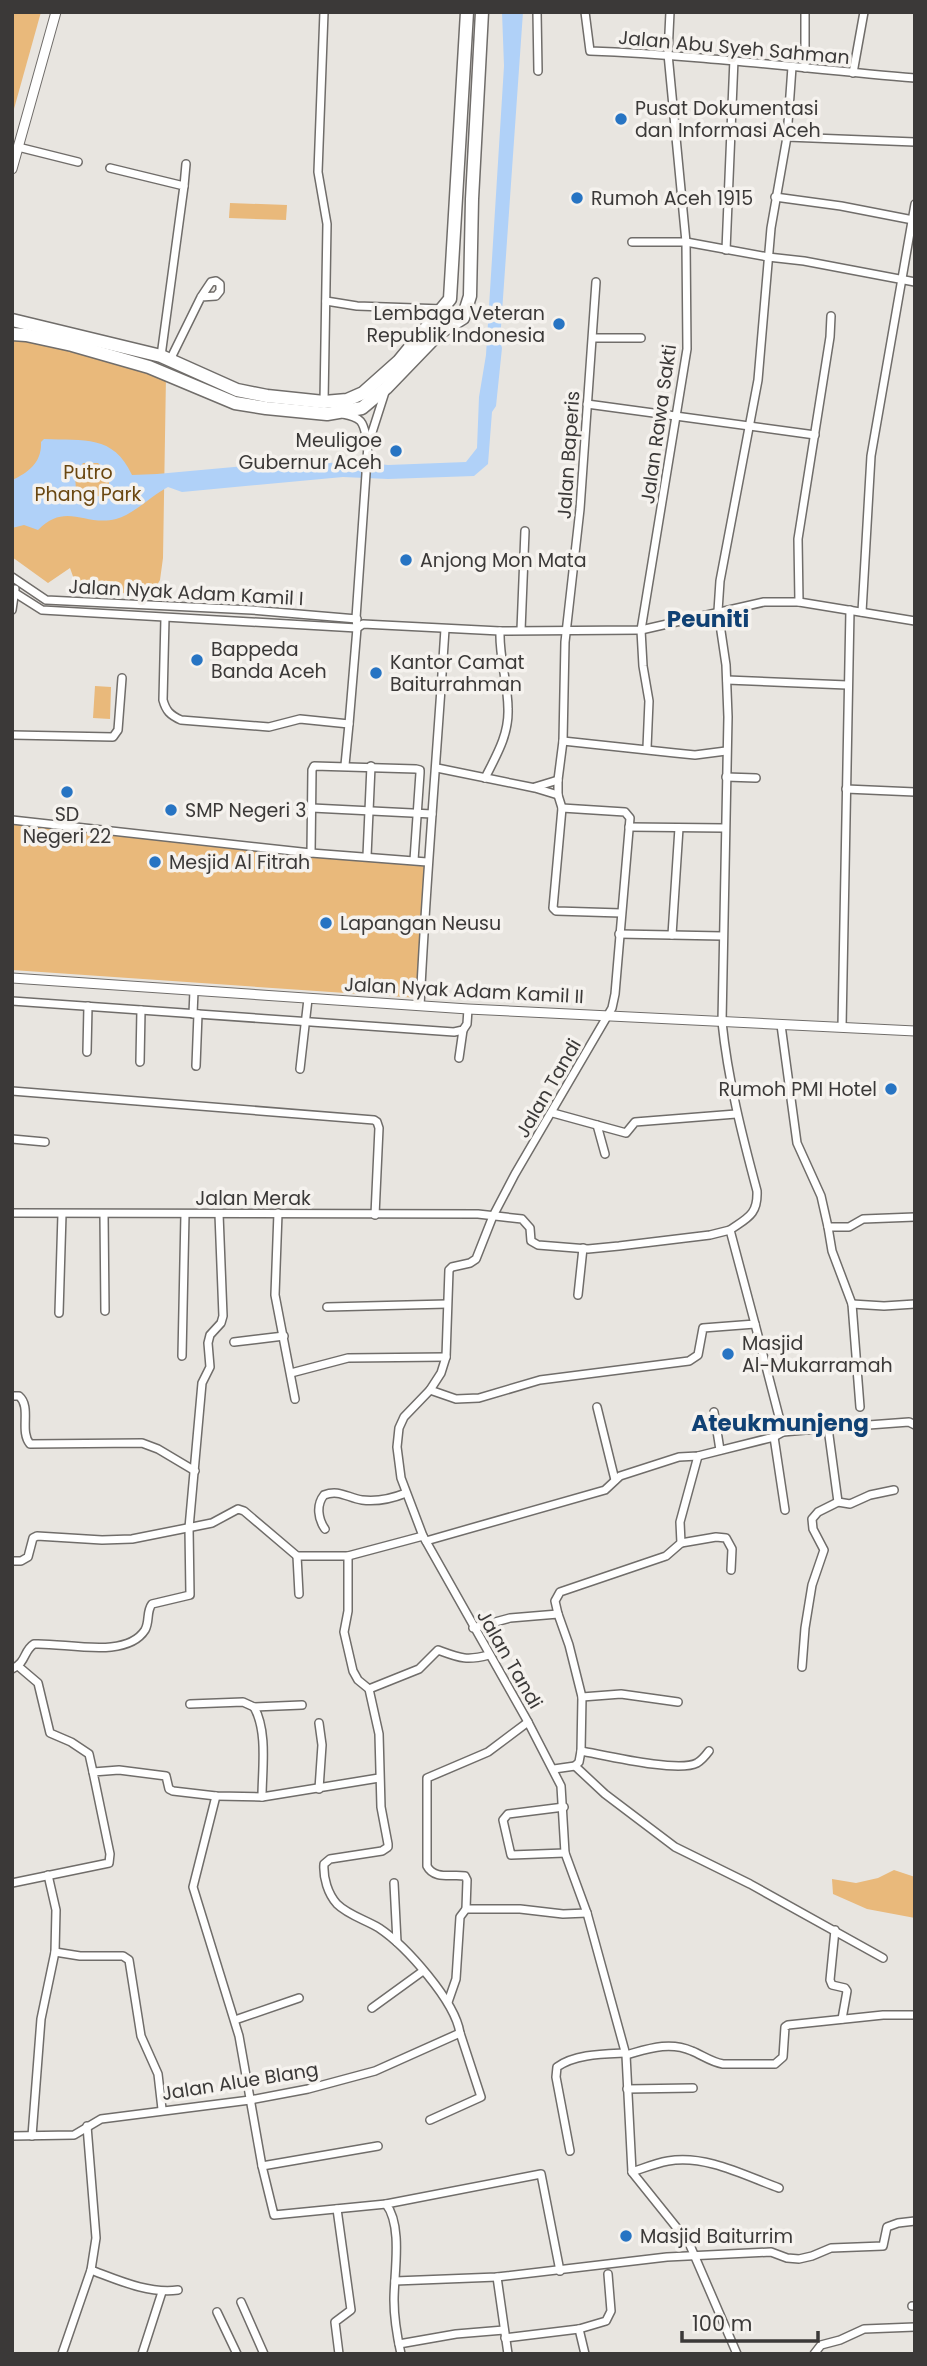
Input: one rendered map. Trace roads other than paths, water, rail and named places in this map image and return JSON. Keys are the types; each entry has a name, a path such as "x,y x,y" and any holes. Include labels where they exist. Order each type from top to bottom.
{"highway":[{"path":"12,334 126,359 235,402 266,408 339,413 355,402 399,361 450,299 467,12"},
{"path":"12,320 165,358 237,390 324,402 355,402 386,388 439,333 463,318 470,296 472,198 482,12"},
{"path":"467,28 475,30 481,27"},
{"path":"465,47 473,42 481,46"},
{"path":"455,197 472,198"}],"street":[{"path":"12,169 56,12"},
{"path":"324,12 318,172 327,224 324,402"},
{"path":"537,12 538,71"},
{"name":"Jalan Abu Syeh Sahman","path":"585,12 590,51 734,59 915,78"},
{"name":"Jalan Rawa Sakti","path":"647,748 649,701 641,629 687,349 686,242 668,54 670,12"},
{"path":"805,12 805,68"},
{"path":"853,73 864,12"},
{"path":"726,250 734,59"},
{"path":"578,1295 583,1248 678,1239 730,1230 748,1217 758,1203 736,1114 722,1022 727,680 718,611 723,559 758,380 768,257 775,197 787,137 792,67"},
{"path":"787,137 915,142"},
{"path":"18,147 78,162"},
{"path":"165,358 186,164"},
{"path":"110,168 184,186"},
{"path":"775,197 913,220"},
{"path":"862,612 871,456 915,204"},
{"path":"632,242 686,242 915,282"},
{"name":"Jalan Baperis","path":"562,808 558,795 558,780 562,741 563,674 580,509 596,282"},
{"path":"165,358 201,297"},
{"path":"326,302 357,306 444,309"},
{"path":"799,602 798,539 831,316"},
{"path":"593,338 641,338"},
{"path":"345,765 360,626 356,618 368,444 386,388"},
{"path":"587,404 815,435"},
{"path":"339,413 357,417 362,421 368,444"},
{"path":"521,630 525,531"},
{"name":"Jalan Nyak Adam Kamil I","path":"12,577 46,600 356,618"},
{"path":"12,610 13,591 20,583"},
{"name":"Jalan Nyak Adam Kamil I","path":"13,591 42,610 165,618 500,631 641,629 764,601 799,602 915,621"},
{"path":"842,1027 850,610"},
{"path":"165,618 163,700 165,709 172,715 181,720 243,726 269,727 300,719 349,724"},
{"path":"420,1006 427,862 437,768 445,629"},
{"path":"485,778 502,746 509,708 499,649 500,631"},
{"path":"12,735 113,737 118,730 122,678"},
{"path":"727,680 847,685"},
{"path":"562,741 695,755 726,751"},
{"path":"312,853 314,766 371,766 420,770 414,860"},
{"path":"367,856 371,766"},
{"path":"437,768 558,795"},
{"path":"726,777 756,778"},
{"path":"535,788 558,780"},
{"path":"846,789 915,792"},
{"path":"312,808 432,814"},
{"path":"621,913 556,911 553,908 562,808 625,812 629,816 629,827 724,828"},
{"path":"12,820 312,853 427,862"},
{"name":"Jalan Tandi","path":"629,827 615,994 608,1015 515,1174 493,1216 476,1259 470,1264 449,1270 446,1357 441,1373 430,1390 404,1417 398,1428 398,1458 406,1493 424,1538 554,1769 563,1791 565,1853 587,1913 625,2054 632,2172"},
{"path":"672,935 680,828"},
{"path":"619,934 722,936"},
{"name":"Jalan Nyak Adam Kamil II","path":"12,978 468,1009 915,1031"},
{"path":"194,991 196,1066"},
{"path":"300,1069 309,999"},
{"path":"12,1001 306,1023 454,1032 463,1030"},
{"path":"87,1052 88,1006"},
{"path":"459,1058 468,1009"},
{"path":"140,1062 141,1010"},
{"path":"781,1025 797,1143 821,1196 832,1251 852,1304 860,1406"},
{"path":"12,1091 374,1120 379,1128 375,1215"},
{"path":"552,1113 626,1133 635,1122 736,1114"},
{"path":"597,1125 605,1154"},
{"path":"12,1139 45,1142"},
{"name":"Jalan Merak","path":"12,1213 493,1216 526,1222 530,1228 531,1241 538,1245 583,1248"},
{"path":"278,1213 274,1279 295,1399"},
{"path":"59,1313 62,1214"},
{"path":"104,1214 104,1311"},
{"path":"181,1356 185,1214"},
{"path":"12,1883 106,1865 110,1859 89,1754 50,1733 38,1684 15,1668 22,1664 29,1647 34,1644 111,1647 127,1643 144,1632 152,1604 190,1595 189,1528 202,1383 210,1367 210,1335 221,1323 223,1316 219,1214"},
{"path":"828,1227 849,1227 863,1219 915,1217"},
{"path":"730,1230 783,1432"},
{"path":"327,1307 447,1304"},
{"path":"852,1304 915,1304"},
{"path":"430,1390 456,1399 479,1398 530,1382 690,1361 698,1355 703,1328 755,1324"},
{"path":"234,1342 284,1336"},
{"path":"292,1373 348,1359 446,1357"},
{"path":"12,1396 19,1396 24,1402 26,1438 30,1444 142,1443 158,1449 195,1471"},
{"path":"597,1407 615,1480"},
{"path":"714,1412 720,1450"},
{"path":"12,1561 21,1561 28,1557 33,1538 37,1536 116,1541 212,1523 235,1510 241,1510 297,1556 348,1556 605,1490 620,1476 679,1457 698,1456 774,1437 783,1432 909,1422 915,1425"},
{"path":"828,1428 838,1502"},
{"path":"774,1437 785,1510"},
{"path":"681,1543 680,1522 698,1456"},
{"path":"802,1667 812,1585 824,1550 813,1529 812,1519 818,1512 838,1502 850,1504 870,1495 894,1490"},
{"path":"325,1529 319,1513 320,1500 324,1495 341,1493 375,1501 406,1493"},
{"path":"554,1769 575,1766 579,1762 581,1751 582,1697 555,1601 560,1592 666,1556 681,1543 716,1537 726,1538 732,1549 731,1570"},
{"path":"297,1556 299,1594"},
{"path":"348,1556 348,1611 344,1632 354,1671 358,1680 369,1689 379,1734 379,1778 388,1847 382,1851 330,1859 323,1868 330,1893 341,1908 382,1930 397,1942 448,2002 458,2024 481,2097 430,2120"},
{"path":"473,1628 510,1618 558,1614"},
{"path":"369,1689 419,1669 438,1650 457,1658 471,1660 489,1655"},
{"path":"582,1697 621,1694 678,1702"},
{"path":"190,1704 243,1702 254,1707 302,1705"},
{"path":"254,1707 260,1723 262,1797"},
{"path":"448,2002 456,1979 460,1917 466,1909 467,1880 465,1876 435,1874 429,1871 427,1778 488,1752 528,1722"},
{"path":"319,1723 322,1745 319,1789"},
{"path":"581,1751 665,1765 692,1764 709,1751"},
{"path":"575,1766 605,1794 675,1847 835,1930 883,1958"},
{"path":"93,1772 119,1770 166,1776 169,1789 173,1791 262,1797 379,1778"},
{"path":"216,1796 193,1887 235,2020 262,2166 275,2215 386,2204 541,2174 560,2271"},
{"path":"564,1807 508,1814 503,1819 511,1855 565,1853"},
{"path":"32,2136 41,2020 55,1952 56,1910 48,1875"},
{"path":"394,1883 397,1942"},
{"path":"466,1909 587,1913"},
{"path":"835,1930 830,1980 832,1985 847,1991 842,2019"},
{"path":"55,1952 80,1956 123,1956 129,1960 141,2036 158,2074 162,2109"},
{"path":"372,2008 423,1971"},
{"path":"235,2020 299,1998"},
{"path":"570,2151 556,2077 557,2067 565,2062 590,2056 674,2047 686,2048 723,2064 775,2064 783,2057 786,2026 883,2015 915,2015"},
{"name":"Jalan Alue Blang","path":"12,2136 74,2135 101,2119 162,2109 250,2100 308,2089 375,2071 460,2033"},
{"path":"627,2089 692,2088"},
{"path":"62,2354 90,2270 96,2238 87,2126"},
{"path":"262,2166 378,2146"},
{"path":"737,2354 683,2234 632,2172 668,2161 691,2160 709,2163 779,2188"},
{"path":"386,2204 392,2211 395,2227 394,2311 401,2354"},
{"path":"337,2209 351,2310 335,2322 339,2354"},
{"path":"395,2281 497,2277 646,2259 695,2256 771,2252 799,2259 831,2248 883,2246 887,2227 915,2221"},
{"path":"90,2270 162,2292 178,2290"},
{"path":"399,2344 457,2334 579,2329 601,2323 609,2317 608,2274"},
{"path":"497,2277 508,2354"},
{"path":"142,2354 162,2292"},
{"path":"241,2302 264,2354"},
{"path":"217,2312 237,2354"},
{"path":"814,2354 821,2344 840,2340 858,2331 915,2327"},
{"path":"579,2329 585,2354"}],"water":[{"path":"502,12 523,12 500,341 502,348 496,406 492,412 488,464 474,476 388,479 343,477 182,492 168,487 116,519 105,521 67,516 58,517 38,530 24,525 12,528 12,480 24,474 37,461 44,439 84,440 106,446 116,452 132,475 256,465 466,462 477,448 479,397 486,355 504,66","holes":["83,463 98,463 109,473 109,485 101,496 87,497 76,490 75,475"]}],"place":[{"name":"Pusat Dokumentasi dan Informasi Aceh","path":"621,119"},
{"name":"Rumoh Aceh 1915","path":"577,198"},
{"name":"Lembaga Veteran Republik Indonesia","path":"559,324"},
{"name":"Meuligoe Gubernur Aceh","path":"396,451"},
{"name":"Anjong Mon Mata","path":"406,560"},
{"name":"Bappeda Banda Aceh","path":"197,660"},
{"name":"Kantor Camat Baiturrahman","path":"376,673"},
{"name":"SD Negeri 22","path":"67,792"},
{"name":"SMP Negeri 3","path":"171,810"},
{"name":"Mesjid Al Fitrah","path":"155,862"},
{"name":"Lapangan Neusu","path":"326,923"},
{"name":"Rumoh PMI Hotel","path":"891,1089"},
{"name":"Masjid Al-Mukarramah","path":"728,1354"},
{"name":"Masjid Baiturrim","path":"626,2236"}],"district":[{"name":"Peuniti","path":"708,619"},
{"name":"Ateukmunjeng","path":"780,1423"}],"park label":[{"name":"Putro Phang Park","path":"88,483"}]}
